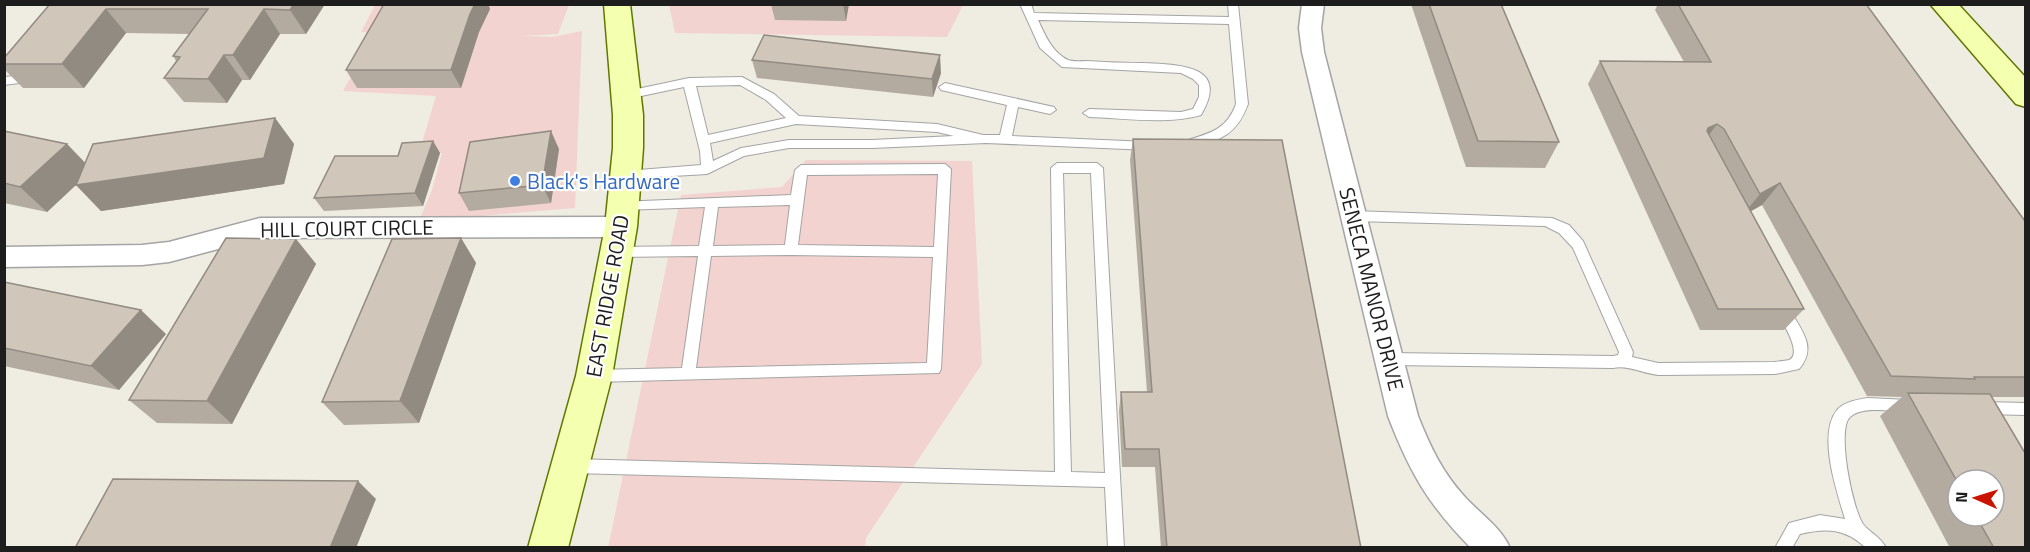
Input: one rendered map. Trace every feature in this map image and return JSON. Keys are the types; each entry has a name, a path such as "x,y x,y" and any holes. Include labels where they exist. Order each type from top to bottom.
{"main road":[{"name":"EAST RIDGE ROAD","path":"548,548 594,376 622,215 627,95 617,4"},
{"path":"1943,4 2025,97"}],"street":[{"name":"SENECA MANOR DRIVE","path":"1313,4 1310,28 1313,52 1403,416 1421,461 1434,483 1469,524 1494,548"},
{"name":"HILL COURT CIRCLE","path":"4,257 142,255 169,252 260,228 622,215"}],"lane":[{"path":"1025,4 1044,45 1066,64 1182,69 1198,74 1205,85 1205,99 1197,111 1180,116 1089,113"},
{"path":"622,215 741,152 789,144 872,144 986,139 1144,146 1173,145 1213,138 1228,129 1238,118 1242,104 1233,4"},
{"path":"1031,16 1235,21"},
{"path":"627,95 689,82 742,81 770,97 796,120"},
{"path":"689,82 703,140 707,169"},
{"path":"945,87 1005,98 1013,102 1050,110"},
{"path":"1005,140 1013,102"},
{"path":"703,140 796,120 937,128 986,139"},
{"path":"1063,479 1057,168 1097,168 1116,548"},
{"path":"594,376 934,369 945,169 801,170 791,250"},
{"path":"622,215 712,202 796,200"},
{"path":"688,374 712,202"},
{"path":"622,215 707,250 940,252"},
{"path":"1353,216 1547,221 1564,229 1578,245 1626,352 1624,360"},
{"path":"1389,359 1624,360 1643,368 1671,370 1775,368 1794,365 1801,357 1802,347 1775,296"},
{"path":"1878,548 1856,528 1840,472 1835,434 1841,415 1851,407 1925,407"},
{"path":"1970,408 2025,409"},
{"path":"570,466 1113,480"},
{"path":"1783,548 1795,528 1820,522 1856,528"}],"shaded area":[{"path":"375,5 569,5 558,34 523,36 552,37 582,31 575,208 419,221 432,190 442,153 419,153 436,96 343,91 375,33 361,32"},
{"path":"669,5 963,5 947,37 675,33"},
{"path":"806,160 972,161 982,364 866,538 865,547 608,548 681,195 782,187"}],"building":[{"path":"50,4 294,4 290,10 264,9 233,55 224,55 208,79 164,78 180,57 173,56 208,9 106,9 62,64 4,64 4,58"},
{"path":"384,4 475,4 451,70 346,70"},
{"path":"1429,4 1501,4 1559,142 1478,141"},
{"path":"1678,4 1866,4 2025,221 2025,377 1974,377 1975,379 1891,376 1780,183 1760,194 1724,129 1717,124 1708,128 1707,131 1804,309 1718,309 1600,61 1711,62"},
{"path":"764,35 940,55 932,79 752,60"},
{"path":"275,118 264,158 76,185 93,144"},
{"path":"4,131 67,144 20,187 4,183"},
{"path":"551,131 542,185 459,193 470,142"},
{"path":"1133,139 1282,140 1361,548 1167,548 1159,449 1125,449 1121,392 1152,392"},
{"path":"433,141 415,193 314,198 335,156 398,156 402,143"},
{"path":"226,238 296,239 207,401 129,400"},
{"path":"461,238 400,401 322,402 392,239"},
{"path":"4,282 141,310 91,366 4,348"},
{"path":"1908,393 1990,394 2025,453 2025,548 1994,548 1983,528 2006,528 2006,468 1950,468"},
{"path":"113,479 358,481 330,548 75,548"}],"place":[{"name":"Black's Hardware","path":"515,181"}]}
